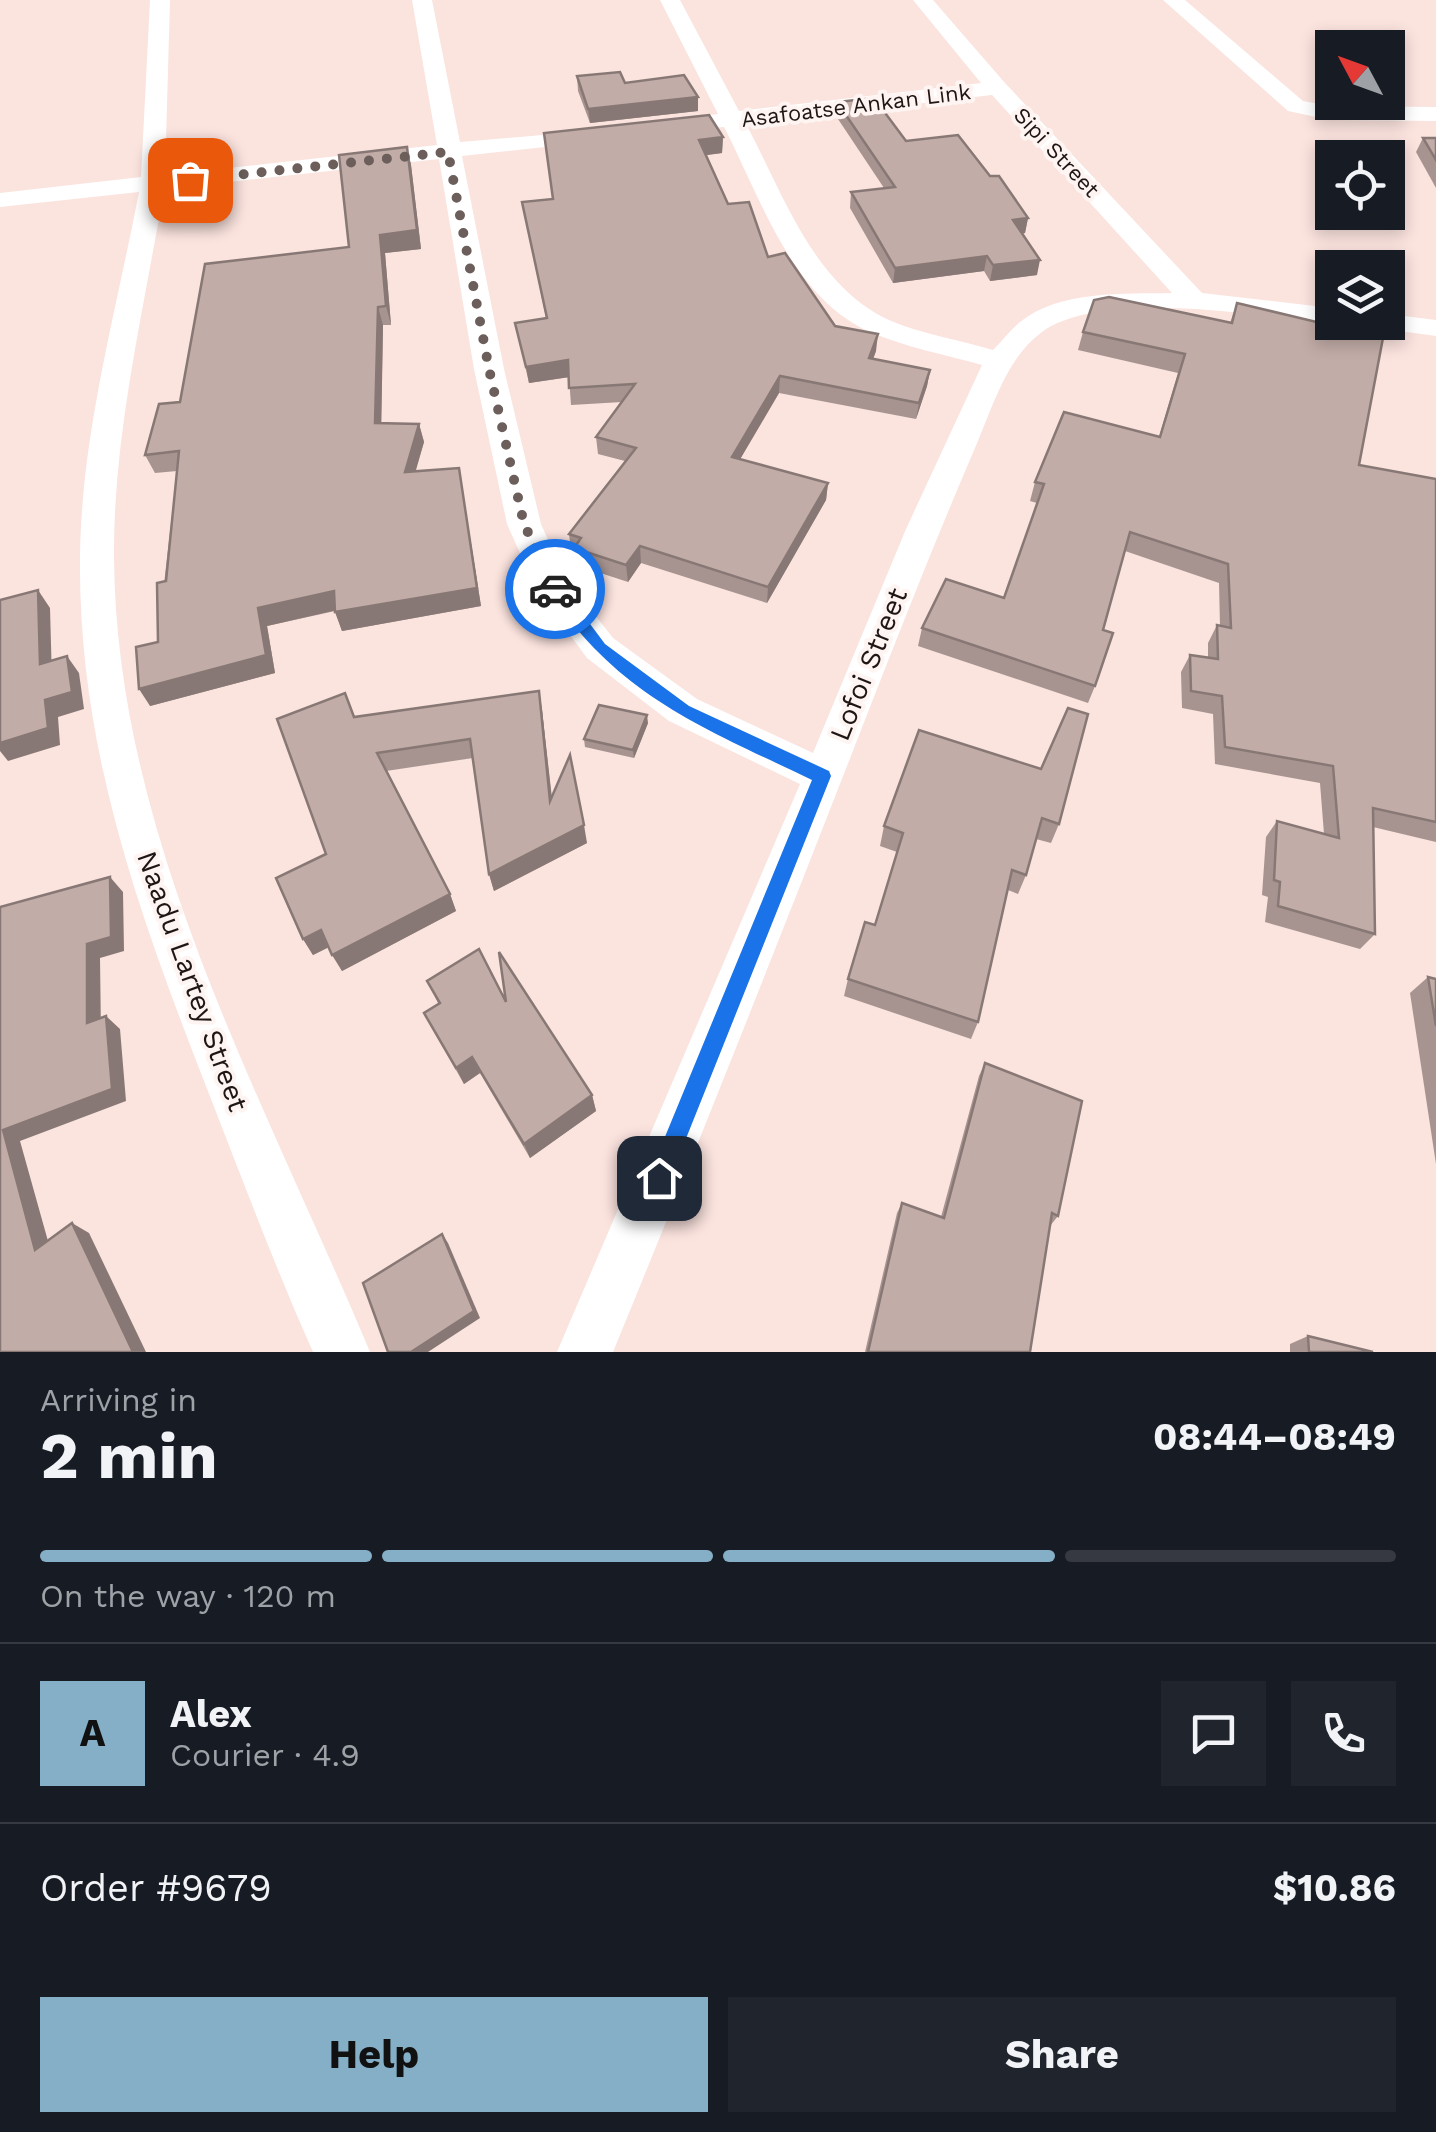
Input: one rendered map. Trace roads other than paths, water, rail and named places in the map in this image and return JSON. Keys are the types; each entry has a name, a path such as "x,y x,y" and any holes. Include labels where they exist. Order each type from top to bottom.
{"street":[{"name":"Naadu Lartey Street","path":"160,0 153,183 106,443 97,555 101,664 132,816 169,934 311,1286 342,1352"},
{"path":"422,0 489,369 524,524 548,580 600,648 683,710 822,776"},
{"path":"670,0 809,266 839,301 880,326 999,361"},
{"name":"Sipi Street","path":"923,0 997,88 1194,300"},
{"path":"1173,0 1296,106 1330,114 1436,114"},
{"name":"Asafoatse Ankan Link","path":"0,200 997,88"},
{"name":"Lofoi Street","path":"585,1352 703,1074 923,529 999,361 1032,326 1070,308 1194,300 1315,314"},
{"path":"1405,324 1436,328"}]}
